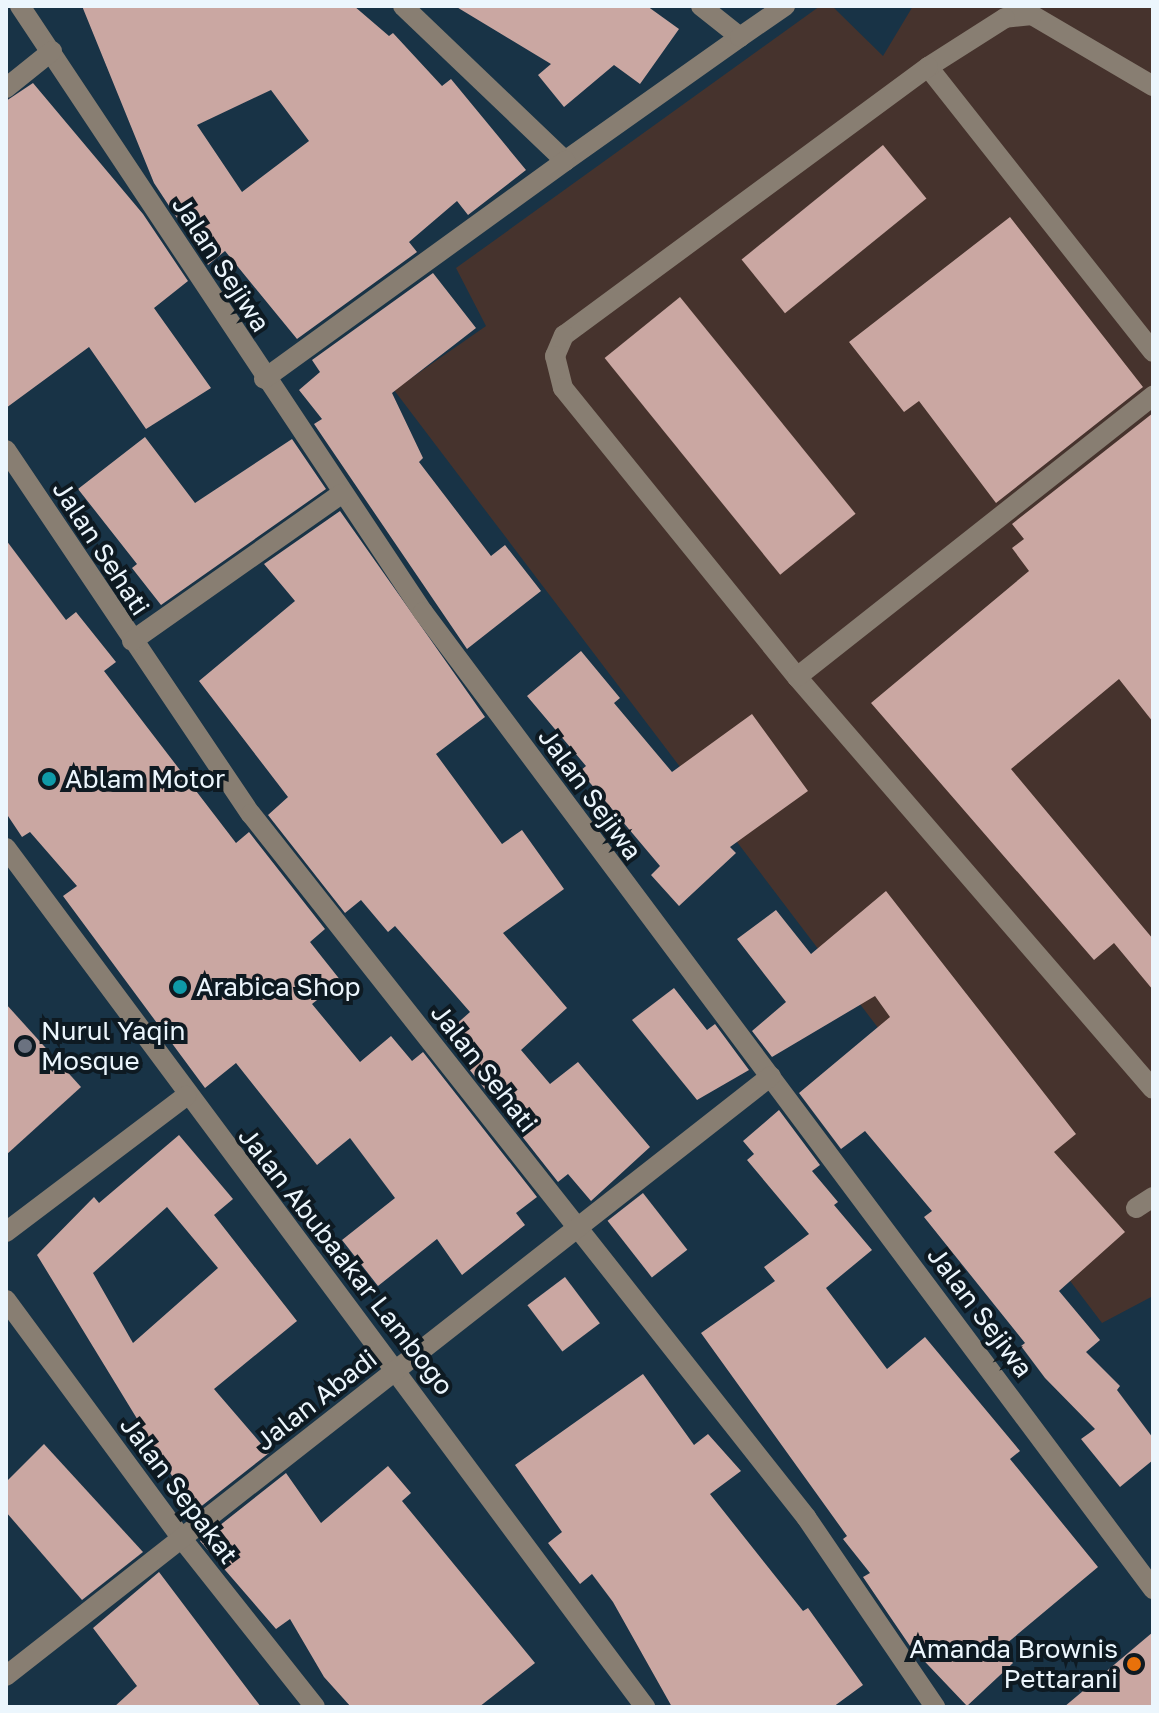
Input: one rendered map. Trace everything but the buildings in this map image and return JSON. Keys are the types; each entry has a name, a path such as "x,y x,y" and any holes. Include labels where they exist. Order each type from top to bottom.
{"street":[{"name":"Jalan Sejiwa","path":"20,6 341,494 664,938 771,1076 1153,1589"},
{"path":"403,6 565,161"},
{"path":"701,6 740,37"},
{"path":"264,379 785,6"},
{"path":"1153,86 1044,21 1021,14 1005,18 928,67 564,335 558,344 557,371 563,388 797,677 1153,1089"},
{"path":"6,88 52,51"},
{"path":"928,67 1153,352"},
{"path":"797,677 1153,396"},
{"name":"Jalan Sehati","path":"6,450 132,641 301,880 806,1517 935,1707"},
{"path":"132,641 341,494"},
{"name":"Jalan Abubaakar Lambogo","path":"6,848 186,1096 397,1368 645,1707"},
{"name":"Jalan Abadi","path":"6,1676 771,1076"},
{"path":"6,1232 186,1096"},
{"name":"Jalan Sepakat","path":"6,1300 182,1539 315,1707"}],"shaded area":[{"path":"820,6 832,6 883,56 913,6 1153,6 1153,1296 1102,1323 394,390 486,326 456,268"}],"place":[{"name":"Ablam Motor","path":"49,779"},
{"name":"Arabica Shop","path":"180,987"},
{"name":"Nurul Yaqin Mosque","path":"25,1046"},
{"name":"Amanda Brownis Pettarani","path":"1134,1664"}]}
